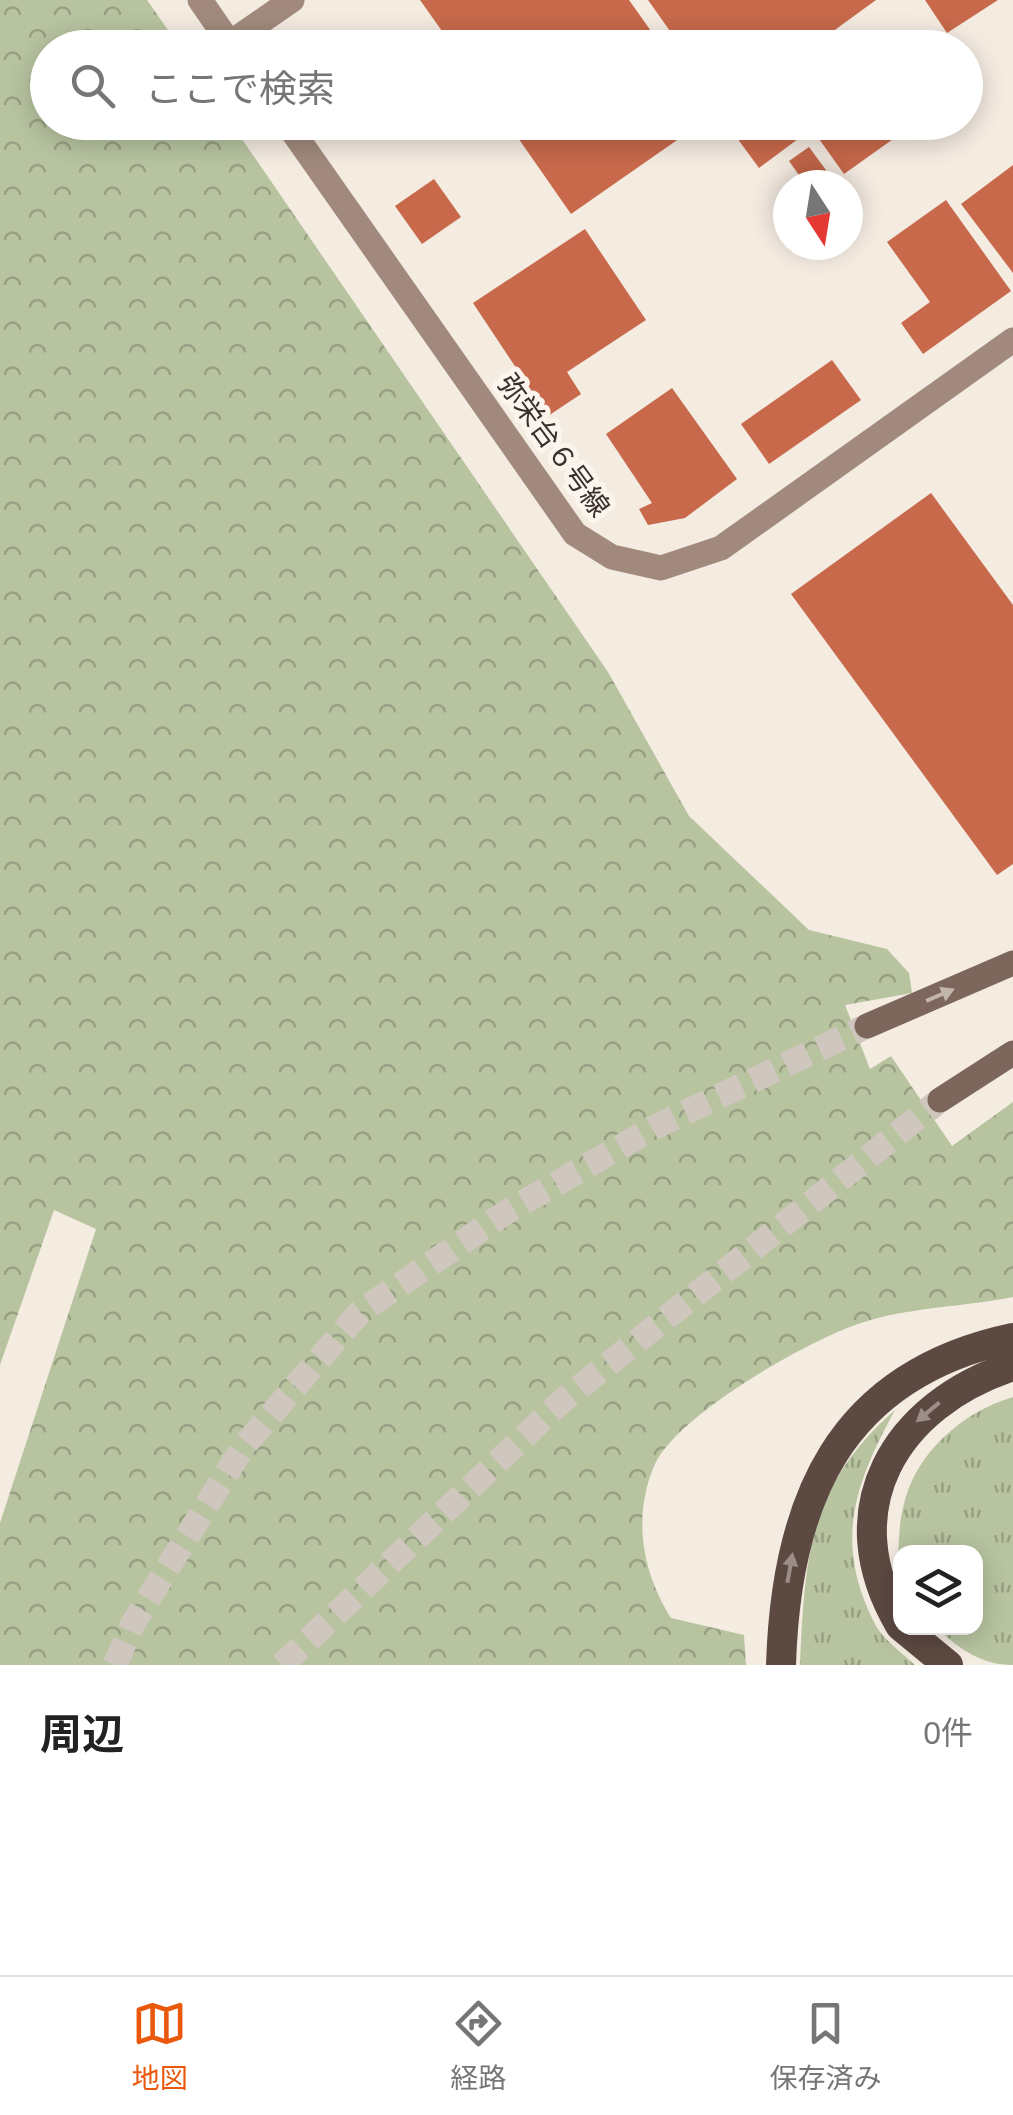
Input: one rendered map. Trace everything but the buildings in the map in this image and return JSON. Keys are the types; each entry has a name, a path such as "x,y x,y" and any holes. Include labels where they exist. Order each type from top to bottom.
{"highway":[{"path":"781,1665 784,1604 793,1553 814,1485 831,1455 861,1415 910,1379 968,1352 1013,1338"},
{"path":"893,1611 884,1596 871,1533 871,1513 896,1444 921,1417 964,1385 1013,1366"},
{"path":"913,1635 948,1665"}],"main road":[{"path":"867,1026 1013,964"},
{"path":"940,1100 1013,1053"}],"street":[{"path":"200,0 221,30"},
{"path":"252,30 292,0"},
{"name":"弥栄台６号線","path":"299,140 575,534 612,556 661,568 720,548 1013,340"}],"green space":[{"path":"0,0 147,0 168,30 30,30 30,140 243,140 608,672 689,816 809,930 887,949 909,973 912,993 845,1005 870,1069 891,1056 952,1146 1013,1102 1013,1297 898,1314 838,1332 747,1381 716,1402 668,1445 655,1464 644,1504 644,1543 653,1582 671,1618 744,1635 746,1665 0,1665 0,1523 96,1229 54,1210 0,1365"},
{"path":"1013,1397 1013,1665 972,1654 945,1635 983,1635 983,1545 899,1545 909,1488 929,1453 959,1424"},
{"path":"895,1410 860,1490 852,1541 855,1568 876,1626 915,1665 800,1665 809,1557 817,1525 844,1467"}],"tunnel":[{"path":"115,1665 132,1625 243,1447 360,1312 505,1213 653,1128 867,1026"},
{"path":"282,1665 562,1401 940,1100"}]}
